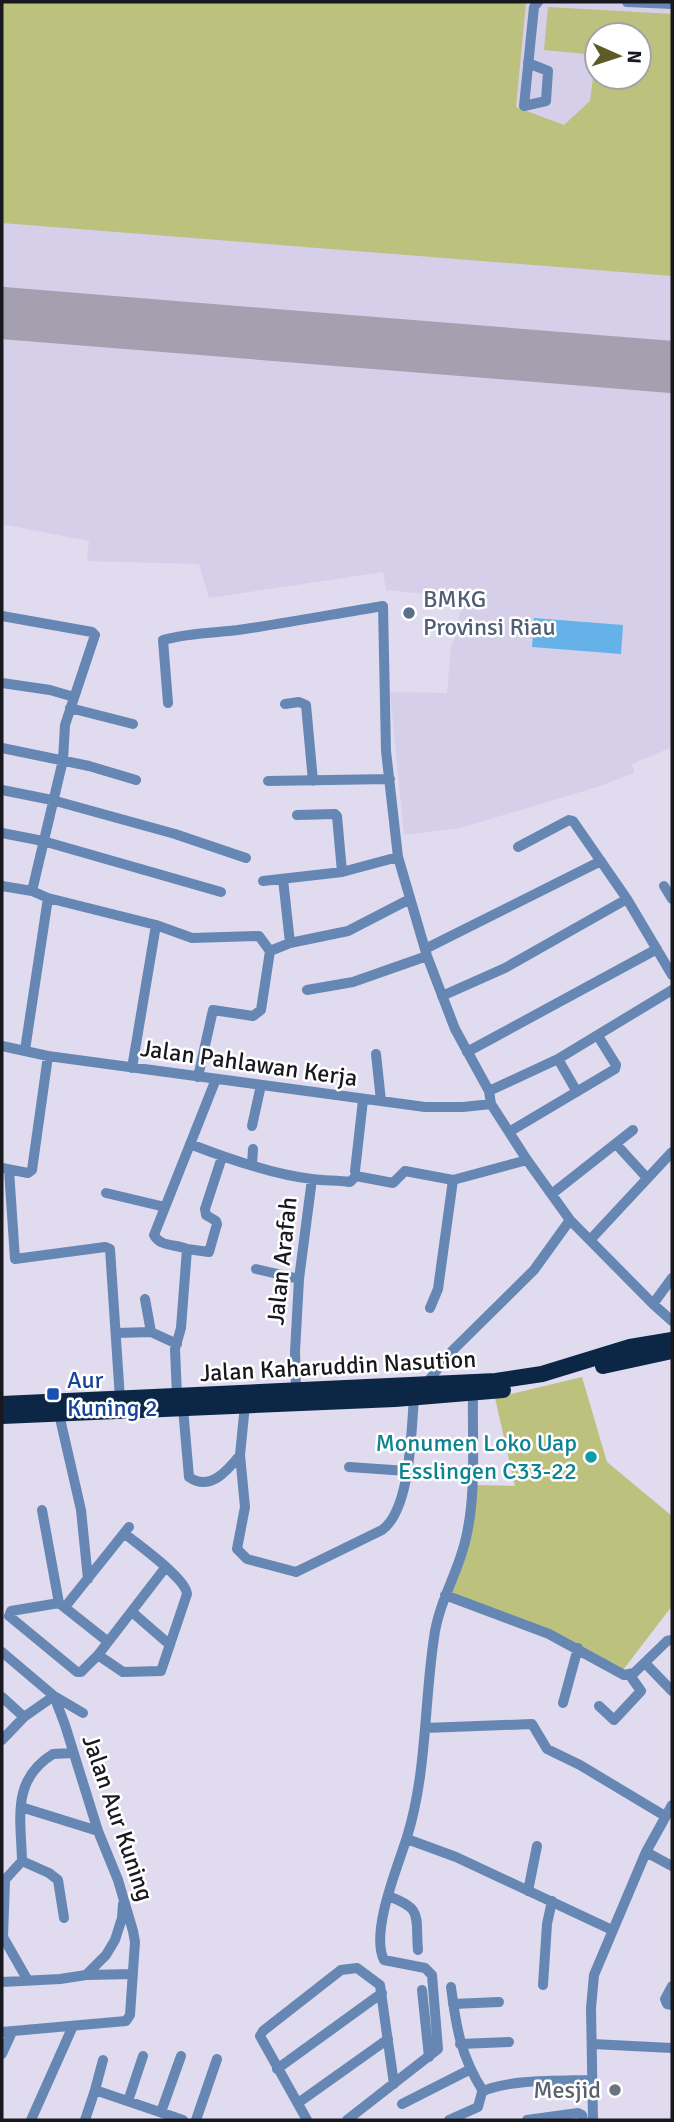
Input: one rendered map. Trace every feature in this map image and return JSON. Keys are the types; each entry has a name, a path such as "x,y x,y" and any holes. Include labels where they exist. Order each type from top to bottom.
{"highway":[{"name":"Jalan Kaharuddin Nasution","path":"2,1404 120,1399 245,1405 375,1394 425,1385 496,1381 542,1374 631,1347 672,1340"},
{"name":"Jalan Kaharuddin Nasution","path":"2,1416 59,1414 296,1391 414,1398 473,1394 526,1387 672,1351"}],"street":[{"path":"528,63 534,7 538,2"},
{"path":"627,2 672,4"},
{"path":"168,702 163,640 301,621 383,606 386,751 398,857 442,996 467,1052 489,1091 491,1104 527,1160 570,1220 653,1304 671,1316"},
{"path":"2,617 94,633 63,733 63,760 32,891"},
{"path":"2,683 74,696"},
{"path":"285,704 299,702 306,705 313,781"},
{"path":"70,709 133,724"},
{"path":"2,748 63,760 136,780"},
{"path":"268,781 390,779"},
{"path":"2,790 52,800 199,841 246,858"},
{"path":"297,815 337,816 342,872"},
{"path":"518,847 571,820 575,822 672,975"},
{"path":"2,833 43,841 221,892"},
{"path":"263,881 342,872 398,857"},
{"path":"307,990 353,982 426,952 475,923 586,871 601,861"},
{"path":"283,879 290,943"},
{"path":"2,886 32,891 48,898 156,925 194,938 255,934 259,936 270,951 261,1010 253,1016 213,1010 198,1077"},
{"path":"664,886 672,900"},
{"path":"25,1050 48,898"},
{"path":"270,951 290,943 348,931 410,899"},
{"path":"442,996 505,968 626,899"},
{"path":"132,1068 156,925"},
{"path":"467,1052 657,949"},
{"path":"489,1091 558,1059 672,990"},
{"path":"509,1132 616,1068 597,1036"},
{"name":"Jalan Pahlawan Kerja","path":"2,1045 48,1056 363,1100 441,1107 491,1104"},
{"path":"376,1054 380,1101"},
{"path":"48,1056 32,1170 28,1173 6,1169 15,1259 108,1247 117,1334 120,1399"},
{"path":"558,1059 577,1091"},
{"path":"216,1079 164,1207 155,1238 164,1244 209,1252 217,1224 206,1215 205,1209 222,1157"},
{"path":"252,1126 261,1085"},
{"path":"356,1177 363,1100"},
{"path":"553,1193 633,1130"},
{"name":"Jalan Arafah","path":"190,1144 222,1157 312,1179 299,1279 296,1391"},
{"path":"616,1144 647,1178"},
{"path":"251,1165 253,1149"},
{"path":"590,1240 672,1152"},
{"path":"312,1179 350,1182 356,1177 392,1183 405,1171 453,1180 527,1160"},
{"path":"430,1308 439,1289 453,1180"},
{"path":"106,1193 164,1207"},
{"path":"425,1385 452,1351 534,1270 570,1220"},
{"path":"187,1249 181,1328 177,1344 180,1402 189,1477 195,1481 211,1482 227,1472 240,1455"},
{"path":"256,1269 299,1279"},
{"path":"653,1304 672,1278"},
{"path":"145,1299 151,1332"},
{"path":"117,1334 151,1332 177,1344"},
{"path":"347,2120 436,2052 439,2043 432,1975 425,1968 392,1963 383,1958 383,1923 388,1896 407,1839 425,1728 434,1635 445,1595 465,1544 469,1517 473,1394"},
{"path":"245,1405 240,1455 245,1507 239,1553 247,1559 296,1572 387,1526 405,1484 414,1398"},
{"path":"59,1414 81,1510 88,1579"},
{"path":"349,1467 407,1471"},
{"path":"42,1510 62,1605 107,1641"},
{"path":"98,1655 123,1672 159,1672 163,1669 187,1592 165,1568 127,1530 88,1579 62,1605 11,1611 9,1616 77,1672 83,1671 165,1568"},
{"path":"445,1595 537,1629 578,1648 620,1673 634,1674 667,1640 672,1640"},
{"path":"132,1612 170,1645"},
{"path":"563,1703 578,1648"},
{"name":"Jalan Aur Kuning","path":"2,1652 54,1696 123,1898 135,1942 130,2015 126,2022 73,2026"},
{"path":"645,1663 672,1691"},
{"path":"599,1706 614,1720 641,1691 629,1674"},
{"path":"2,1740 24,1717 54,1696 83,1713"},
{"path":"2,1697 24,1717"},
{"path":"425,1728 532,1724 547,1749 580,1765 665,1816"},
{"path":"27,1979 2,1937 4,1882 22,1861 21,1807 24,1783 48,1756 73,1753"},
{"path":"593,2120 593,1982 646,1852 672,1805"},
{"path":"21,1807 98,1831"},
{"path":"407,1839 456,1857 612,1930"},
{"path":"528,1891 537,1846"},
{"path":"646,1852 672,1866"},
{"path":"22,1861 58,1880 64,1918"},
{"path":"388,1896 408,1903 413,1908 418,1950"},
{"path":"86,1975 106,1955 115,1940 122,1918 123,1898"},
{"path":"543,1985 547,1924 552,1901"},
{"path":"307,2120 261,2039 263,2031 341,1970 357,1968 380,1985 394,2084"},
{"path":"2,1982 133,1974"},
{"path":"672,1986 665,2003 672,2005"},
{"path":"451,1987 460,2044 469,2070 483,2091"},
{"path":"422,1990 429,2057"},
{"path":"277,2069 382,1993"},
{"path":"453,2004 499,2002"},
{"path":"2,2054 7,2032 73,2026 32,2120"},
{"path":"298,2104 388,2039"},
{"path":"460,2044 509,2042"},
{"path":"592,2044 672,2048"},
{"path":"128,2101 143,2056"},
{"path":"161,2112 181,2056"},
{"path":"196,2120 217,2059"},
{"path":"85,2120 103,2060"},
{"path":"401,2104 469,2070"},
{"path":"449,2120 478,2106 483,2091 489,2088 531,2082 592,2080"},
{"path":"94,2090 183,2120"},
{"path":"527,2120 578,2113 583,2120"}],"shaded area":[{"path":"2,2 672,2 672,747 632,764 634,773 597,787 460,828 404,835 390,692 447,693 451,647 463,598 386,590 383,572 209,598 199,564 87,561 89,541 2,524"}],"green space":[{"path":"2,2 526,2 516,107 564,125 590,101 591,91 653,91 653,21 583,21 583,54 544,50 548,7 672,14 672,276 2,223"},
{"path":"582,1377 607,1462 672,1516 672,1606 623,1670 451,1593 476,1485 515,1486 495,1398"}],"water":[{"path":"534,618 623,625 621,654 532,647"}],"runway":[{"path":"2,313 672,367"}],"place":[{"name":"BMKG Provinsi Riau","path":"409,613"},
{"name":"Aur Kuning 2","path":"53,1394"},
{"name":"Monumen Loko Uap Esslingen C33-22","path":"591,1457"},
{"name":"Mesjid","path":"615,2090"}]}
